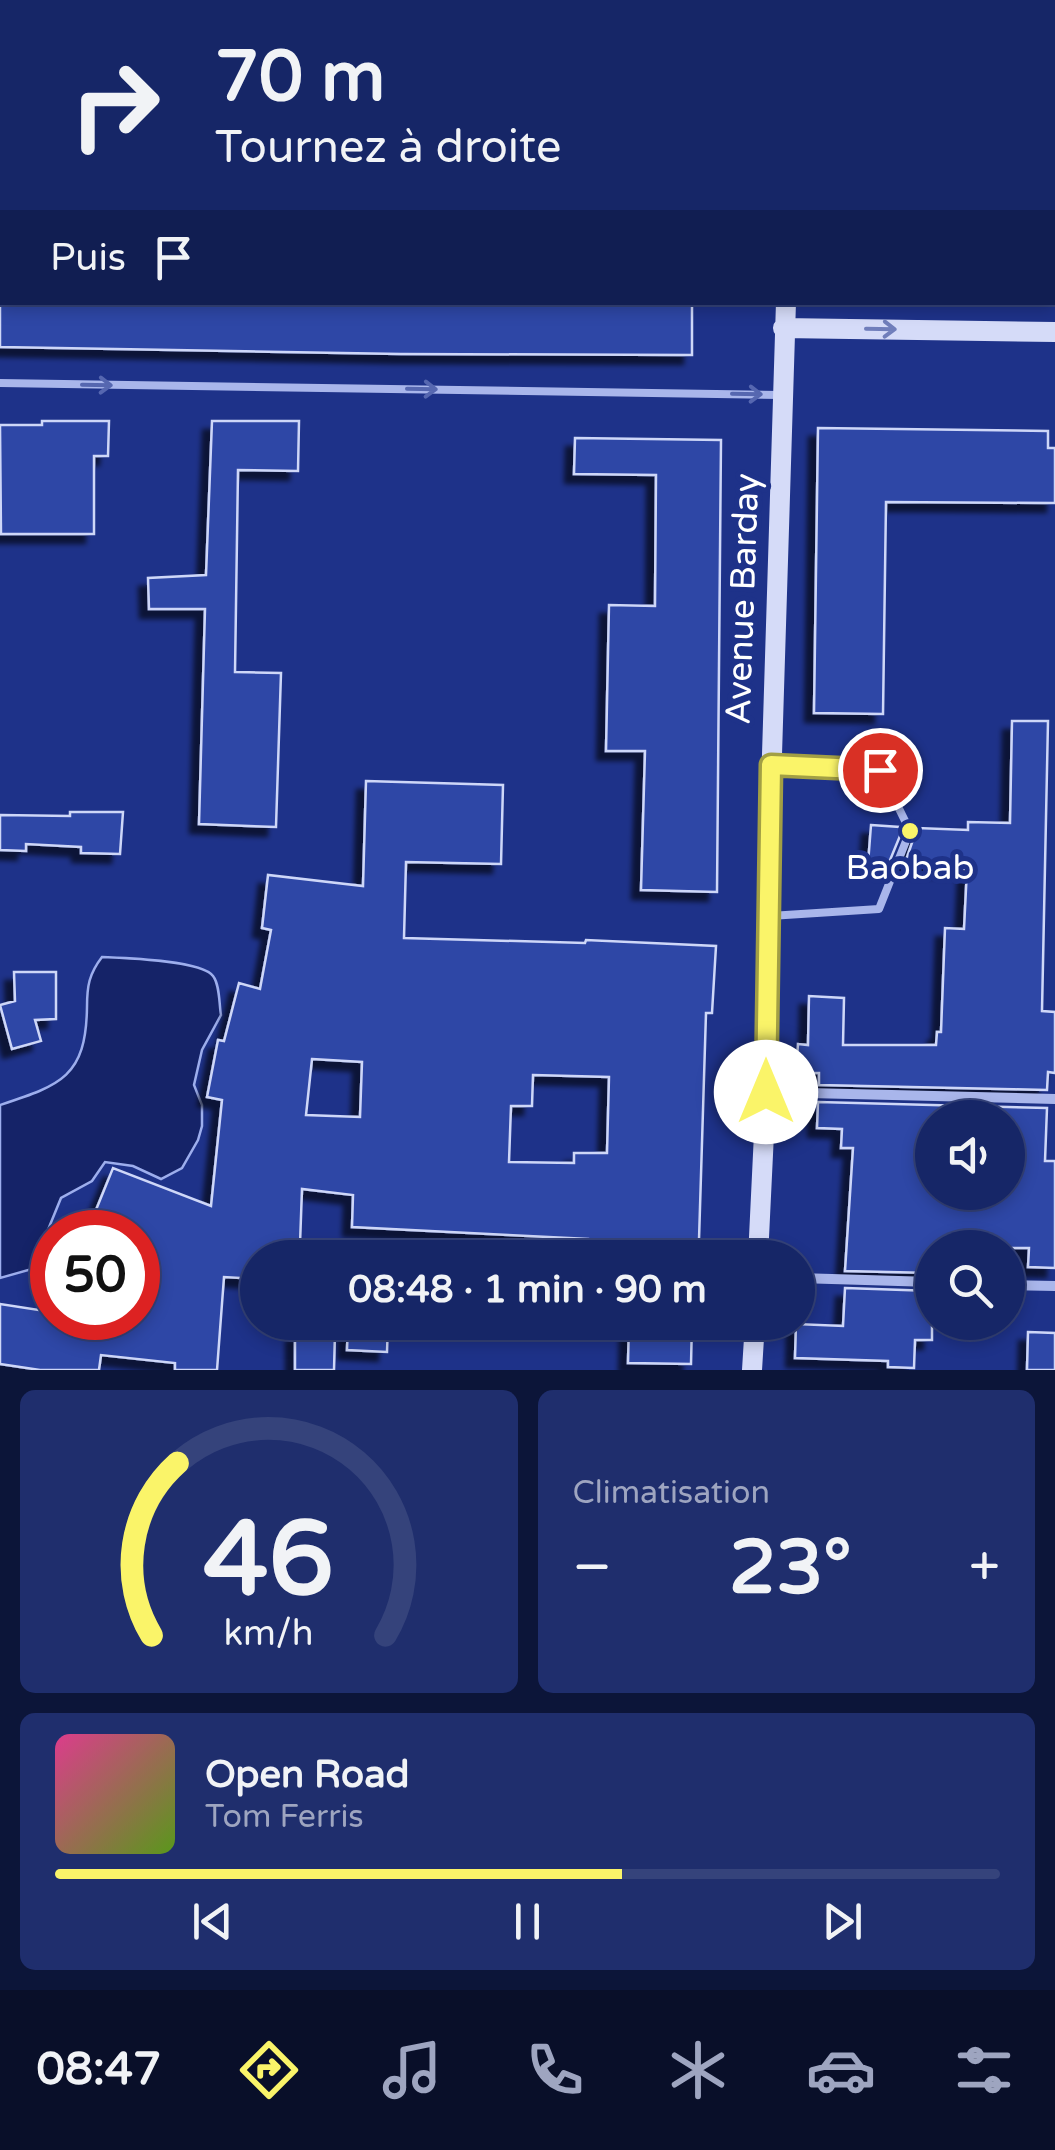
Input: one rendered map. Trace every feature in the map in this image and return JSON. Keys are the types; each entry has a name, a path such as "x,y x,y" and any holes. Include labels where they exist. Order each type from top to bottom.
{"main road":[{"name":"Avenue Barday","path":"759,1240 786,305"},
{"path":"784,328 1055,332"},
{"path":"752,1370 753,1340"}],"street":[{"path":"766,1092 1055,1099"},
{"path":"815,1279 915,1281"},
{"path":"1025,1285 1055,1286"}],"lane":[{"path":"0,383 782,395"},
{"path":"766,916 879,909 910,830 880,770 771,765"}],"shaded area":[{"path":"102,957 143,959 194,966 213,976 221,1015 202,1050 194,1085 202,1105 198,1140 182,1168 161,1179 133,1166 105,1162 92,1181 61,1198 56,1210 30,1210 30,1270 0,1278 0,1105 54,1084 75,1063 82,1049 94,969"}],"building":[{"path":"0,305 692,305 692,355 0,347"},
{"path":"42,421 109,421 108,456 94,456 94,534 1,534 0,425 42,425"},
{"path":"212,421 299,421 298,471 238,470 235,672 281,673 276,827 199,824 205,609 149,609 148,578 206,575"},
{"path":"818,428 1048,431 1048,448 1055,448 1055,503 886,502 883,714 814,713"},
{"path":"575,438 721,440 717,892 641,890 645,751 606,751 609,605 655,606 656,475 574,474"},
{"path":"1012,721 1048,721 1042,1011 1055,1012 1055,1073 1048,1072 1047,1090 819,1085 819,1073 796,1073 798,1044 808,1045 809,996 844,998 843,1045 936,1045 937,1032 941,1032 945,928 964,929 967,869 904,866 917,828 968,830 968,822 1010,823"},
{"path":"366,781 503,785 501,864 406,862 404,938 716,946 712,1013 706,1013 699,1240 588,1240 352,1227 353,1195 302,1189 300,1240 240,1240 240,1278 224,1277 217,1370 175,1370 175,1363 101,1355 99,1370 40,1370 0,1364 0,1304 30,1309 30,1340 160,1340 160,1210 96,1210 113,1168 211,1206 222,1100 207,1097 218,1040 224,1041 239,983 260,989 271,930 262,928 268,875 363,886","holes":["312,1059 362,1062 360,1117 306,1115","533,1075 609,1077 607,1153 574,1153 574,1163 509,1162 511,1106 532,1106"]},
{"path":"70,812 123,812 120,854 81,853 81,847 26,844 26,851 0,850 0,815 70,816"},
{"path":"871,825 900,827 902,831 888,865 868,864"},
{"path":"14,972 56,972 56,1019 35,1020 41,1041 12,1049 0,1005 15,1001"},
{"path":"818,1102 915,1105 915,1210 1025,1210 1025,1107 1047,1108 1045,1161 1055,1161 1055,1268 1028,1267 1025,1230 915,1230 915,1273 845,1271 853,1148 841,1148 842,1129 817,1128"},
{"path":"845,1288 915,1290 914,1368 888,1367 888,1361 795,1358 796,1340 815,1340 815,1325 843,1326"},
{"path":"1028,1332 1055,1333 1055,1370 1027,1370"},
{"path":"295,1340 335,1340 334,1370 295,1370"},
{"path":"347,1340 387,1340 387,1352 347,1350"},
{"path":"629,1340 692,1340 691,1364 628,1363"}],"place":[{"name":"Baobab","path":"910,831"}],"route":[{"path":"766,1092 771,765 880,770"}]}
